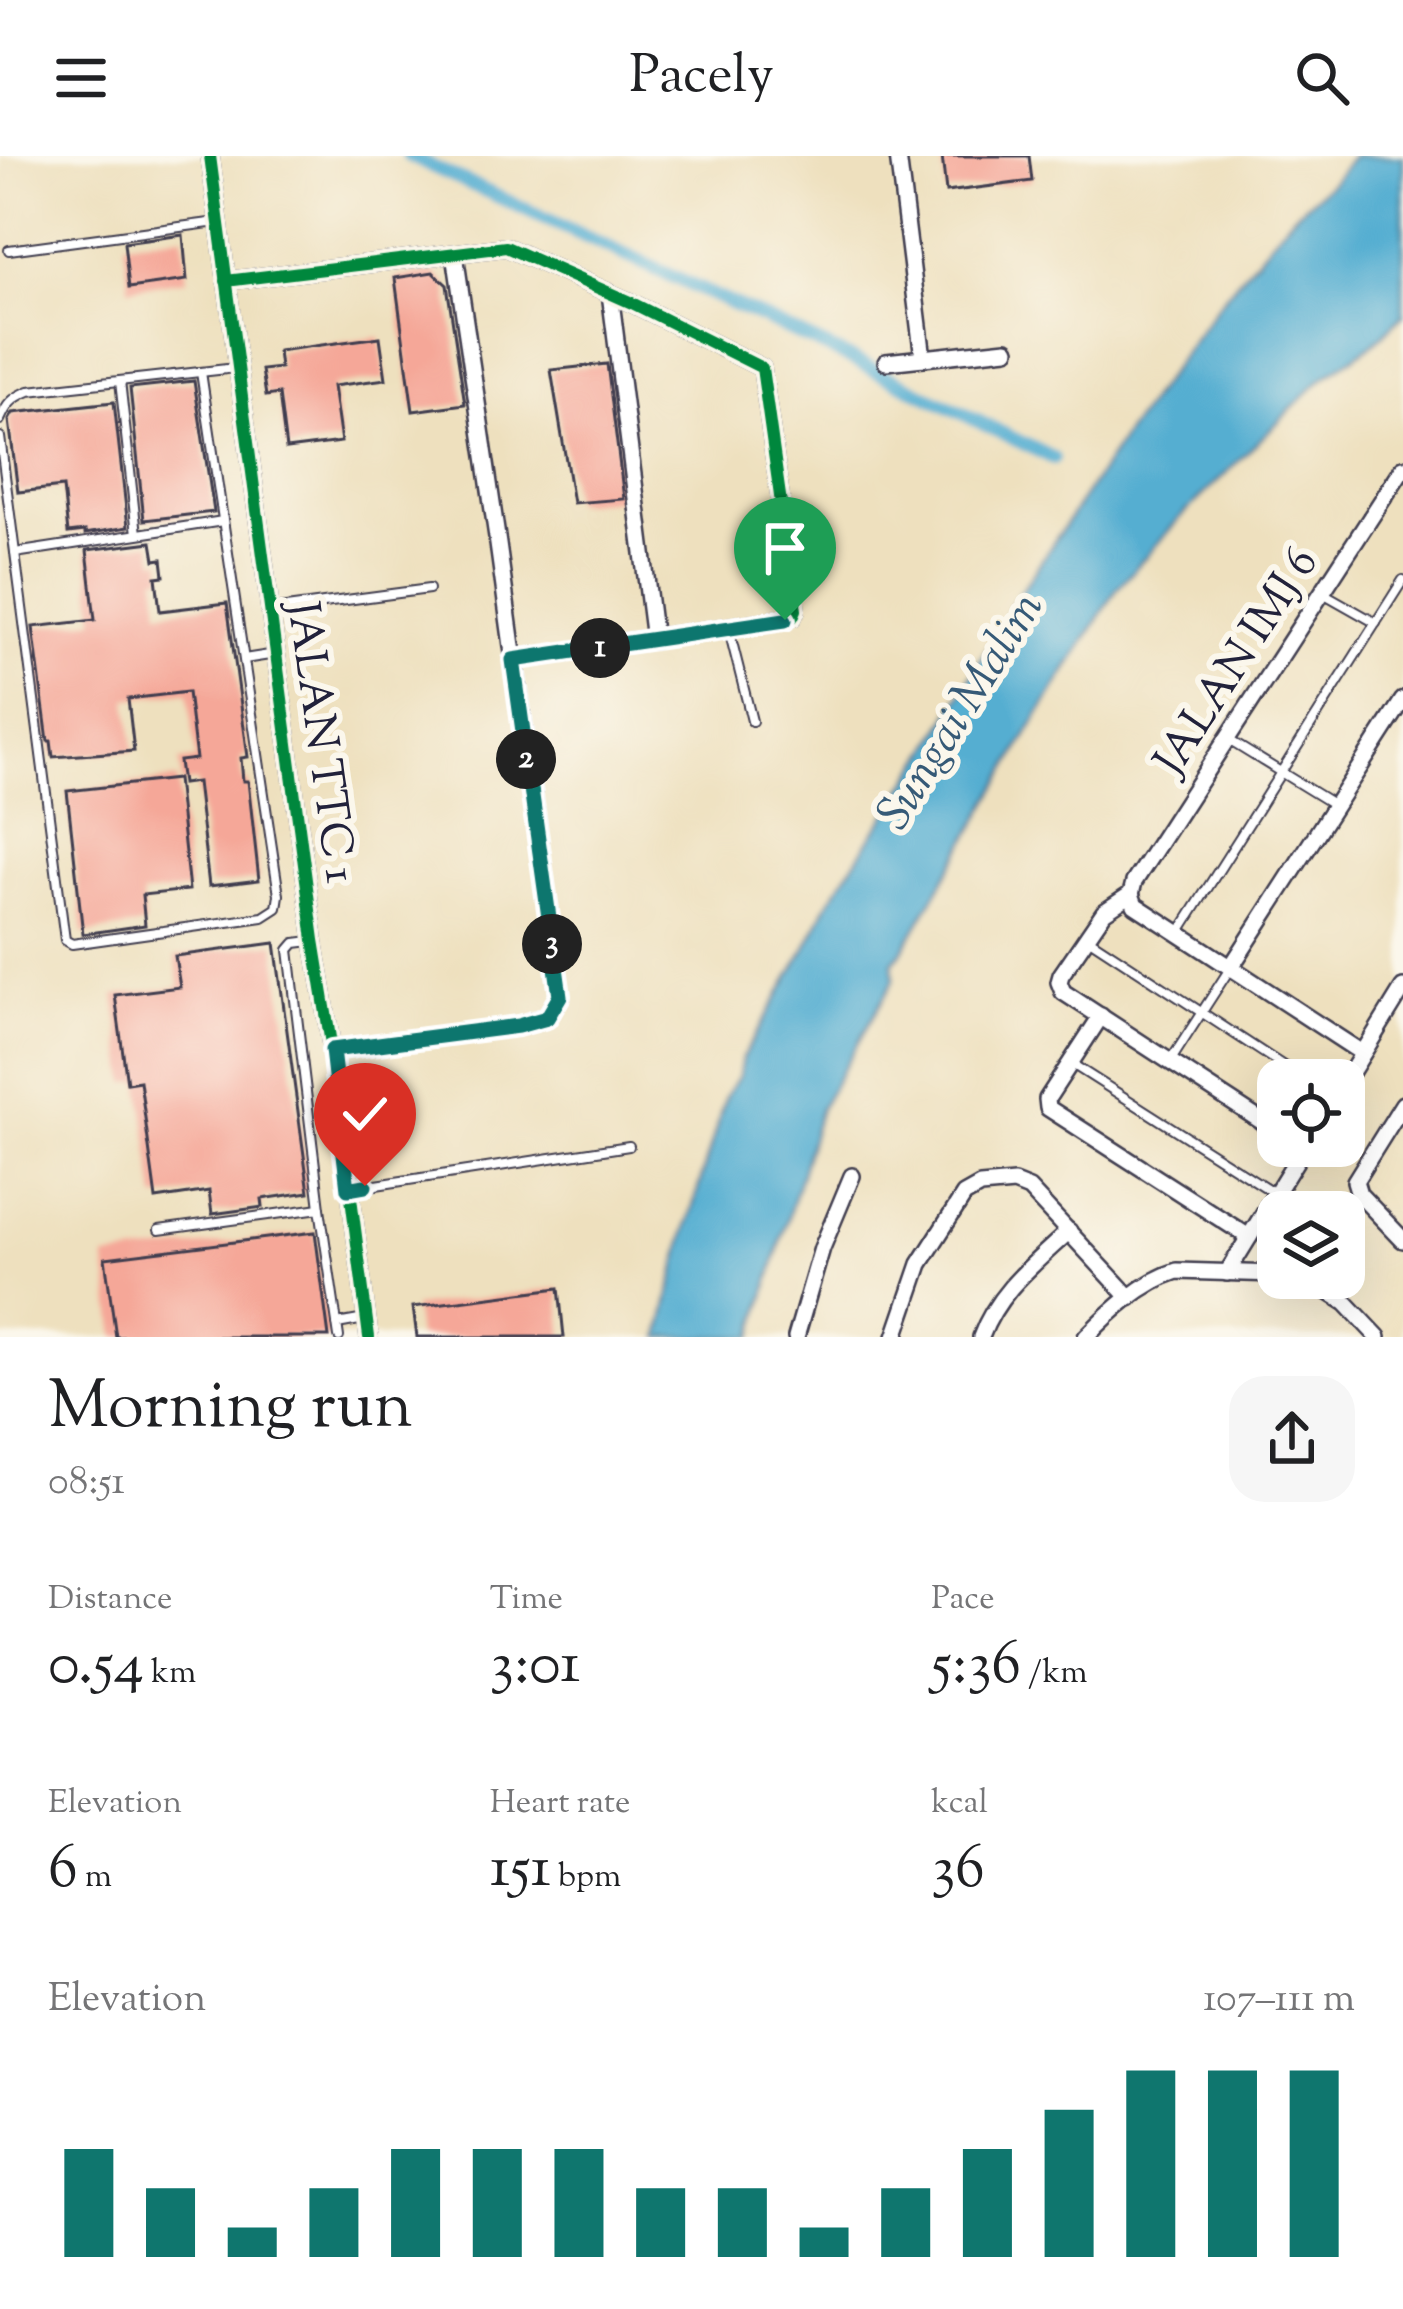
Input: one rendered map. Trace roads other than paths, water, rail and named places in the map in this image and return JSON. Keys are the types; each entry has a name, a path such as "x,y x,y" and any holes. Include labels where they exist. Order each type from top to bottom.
{"street":[{"name":"JALAN TTC 1","path":"210,156 369,1337"},
{"path":"898,156 923,358"},
{"path":"226,281 506,247 762,368 796,610 793,617 513,660"},
{"path":"332,1050 518,1026 547,1018 560,996 455,254"},
{"path":"610,293 654,640"},
{"path":"886,362 1006,349"},
{"name":"JALAN IMJ 6","path":"1101,1016 1063,992 1059,982 1103,912 1131,894 1134,882 1403,468"},
{"path":"1231,968 1403,700"},
{"path":"1131,894 1136,905 1362,1054"},
{"path":"1359,1059 1403,988"},
{"path":"1249,1237 1048,1108 1047,1099 1101,1016 1257,1118"},
{"path":"1400,1117 1357,1176 1356,1189 1403,1240"},
{"path":"796,1337 822,1248 852,1176"},
{"path":"896,1337 920,1264 959,1200 980,1186 1021,1185 1035,1194 1130,1298"},
{"path":"1227,1273 1257,1224"},
{"path":"981,1337 1002,1294 1069,1232"},
{"path":"1086,1337 1154,1280 1177,1271 1257,1274"},
{"path":"1340,1299 1378,1337"}],"lane":[{"path":"9,250 218,222"},
{"path":"0,421 14,397 29,391 238,368"},
{"path":"0,437 65,940 72,944 263,917 277,908 279,896 201,372"},
{"path":"120,381 137,534"},
{"path":"15,553 223,520"},
{"path":"1179,933 1403,580"},
{"path":"270,611 429,589"},
{"path":"1322,592 1376,623"},
{"path":"729,629 752,722"},
{"path":"244,659 276,654"},
{"path":"1226,739 1336,806"},
{"path":"1087,938 1273,1059"},
{"path":"314,940 295,943 289,950 339,1337"},
{"path":"1171,1061 1231,968"},
{"path":"1071,1063 1271,1191"},
{"path":"348,1189 629,1146"},
{"path":"159,1230 320,1208"},
{"path":"337,1324 367,1319"}],"water":[{"name":"Sungai Malim","path":"1353,156 1403,156 1403,315 1373,344 1323,378 1178,520 1117,589 893,962 894,980 820,1108 753,1337 660,1337 726,1095 828,903 932,745 1012,605 1128,430 1221,301 1291,217 1332,182"}],"waterway":[{"path":"409,156 852,359 1053,458"}]}
